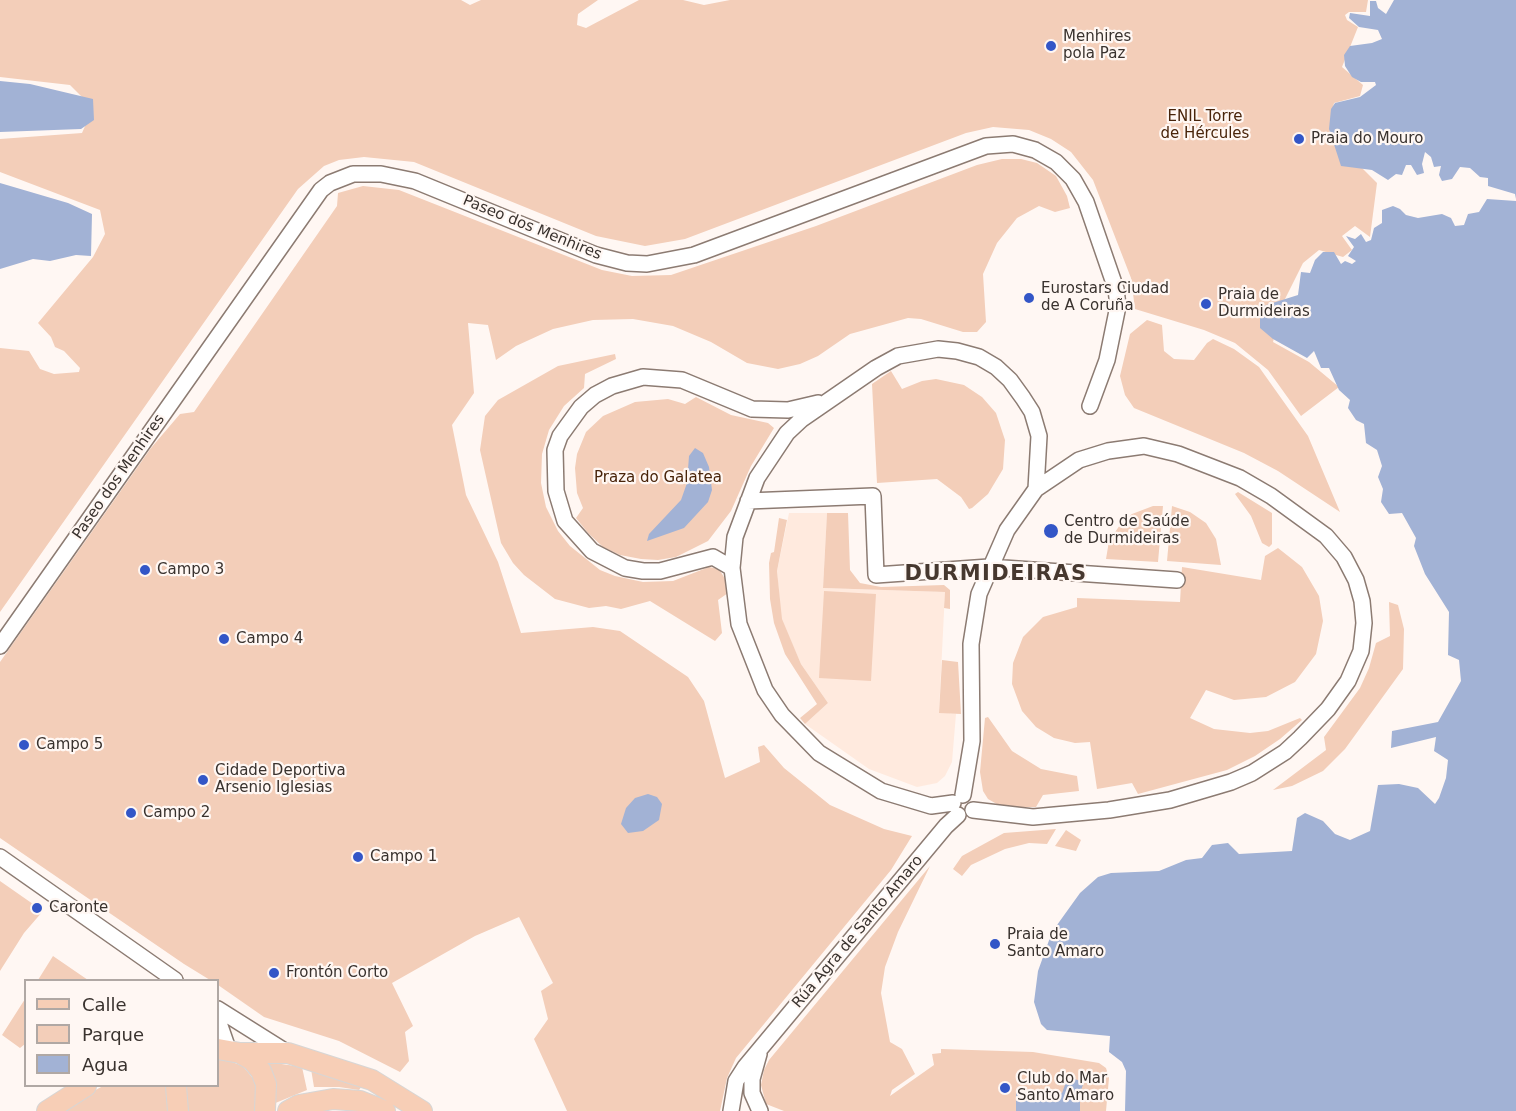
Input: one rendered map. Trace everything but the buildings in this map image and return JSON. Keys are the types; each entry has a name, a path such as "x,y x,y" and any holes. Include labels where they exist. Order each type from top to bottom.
{"main road":[{"path":"229,1050 288,1053 372,1080 422,1111"},
{"path":"229,1050 252,1060 261,1071 267,1084 265,1111"},
{"path":"47,1111 84,1087"},
{"path":"176,1087 175,1100 178,1111"},
{"path":"288,1111 299,1105 333,1099 360,1101 384,1111"}],"street":[{"name":"Paseo dos Menhires","path":"0,646 321,190 330,183 353,174 381,174 415,181 596,255 647,264 694,255 986,146 1013,144 1035,150 1056,162 1073,179 1086,202 1116,289 1118,306 1107,360 1090,406"},
{"path":"732,568 713,556 660,571 643,571 625,568 592,551 565,521 556,491 555,450 560,436 580,407 595,395 612,386 643,377 682,380 735,403 770,411 788,411 813,405 836,394 898,356 938,349 957,351 979,357 1010,380 1032,412 1039,436 1036,489"},
{"path":"836,394 787,433 769,457 748,501 735,537 732,568 739,624 765,690 782,715 819,753 846,772 881,791 931,806 958,804 973,799 973,810 1032,817 1109,810 1170,800 1231,782 1277,758 1328,709 1348,681 1361,651 1365,623 1356,580 1344,556 1326,536 1271,496 1240,478 1178,454 1144,446 1108,451 1079,460 1036,489 1007,530 979,594 971,644 972,741 958,804"},
{"path":"748,501 873,496 876,575 989,567 1177,580"},
{"name":"Rúa Agra de Santo Amaro","path":"731,1111 736,1081 946,826 958,804"},
{"path":"0,857 172,979"},
{"path":"219,1010 288,1053"},
{"path":"219,1023 229,1050"},
{"name":"Rúa Agra de Santo Amaro","path":"760,1050 752,1086 760,1111"}],"shaded area":[{"path":"789,513 827,513 823,588 945,592 939,712 956,714 952,762 945,776 937,783 917,787 869,769 805,724 828,703 801,664 781,619 777,571"}],"green space":[{"name":"ENIL Torre de Hércules","path":"0,0 461,0 470,5 481,0 598,0 578,14 577,25 586,28 639,0 683,0 704,5 730,0 1368,0 1366,12 1349,12 1345,15 1347,20 1358,27 1342,67 1363,85 1360,96 1334,103 1330,121 1349,155 1377,183 1370,237 1355,226 1342,236 1352,250 1343,257 1319,250 1303,263 1282,305 1273,342 1309,362 1339,387 1301,416 1268,370 1235,343 1204,330 1135,309 1131,278 1093,180 1071,152 1051,139 1029,130 993,127 966,133 685,239 645,246 596,236 414,162 364,157 339,160 324,166 298,189 0,612 0,348 29,351 40,369 54,374 79,372 80,368 64,351 55,347 51,337 38,323 93,257 105,234 100,210 0,172 0,139 82,133 93,108 70,85 0,77"},
{"path":"1002,159 1021,159 1037,163 1056,176 1067,196 1070,208 1055,212 1039,206 1017,218 997,243 983,274 986,322 977,332 963,332 921,319 908,318 850,334 818,356 800,364 778,369 747,363 711,342 673,326 633,319 593,320 553,329 516,346 496,360 488,325 468,323 474,393 452,425 466,495 498,562 521,633 593,627 620,631 688,677 704,701 725,778 760,762 758,747 764,745 784,768 830,805 884,829 912,836 891,870 736,1058 727,1078 720,1111 567,1111 534,1039 548,1019 541,991 553,983 519,917 475,936 392,983 413,1026 405,1032 409,1061 400,1072 339,1041 264,1017 219,986 219,979 208,979 184,964 0,838 0,662 151,448 180,414 194,412 337,206 338,193 363,186 399,190 602,270 632,276 671,275 816,226 977,165"},
{"path":"1147,320 1162,325 1164,351 1174,359 1194,360 1213,339 1234,349 1259,367 1308,436 1340,512 1278,471 1244,453 1134,408 1125,395 1120,376 1130,334"},
{"path":"615,354 616,359 585,374 584,388 564,406 549,430 542,454 541,483 546,507 558,531 570,546 600,570 615,576 643,582 673,581 709,567 719,569 727,582 728,593 718,600 722,633 715,641 650,601 621,609 606,606 589,608 555,599 524,575 513,563 501,543 480,450 485,416 498,400 558,366"},
{"path":"891,371 902,389 922,381 936,379 964,385 982,397 996,413 1005,440 1003,469 988,494 972,508 969,509 961,497 937,479 877,483 872,384"},
{"name":"Praza do Galatea","path":"696,397 731,415 768,423 774,428 751,466 731,511 708,541 676,557 658,560 641,559 620,555 603,547 576,518 583,508 577,493 575,468 577,454 586,432 603,416 635,402 668,399 685,404"},
{"path":"1238,492 1272,513 1272,544 1269,547 1262,543 1251,516 1235,494"},
{"path":"1153,506 1163,506 1158,562 1106,559 1109,541 1122,522 1132,514"},
{"path":"1172,506 1190,512 1206,523 1216,539 1221,565 1167,561"},
{"path":"827,513 848,513 850,570 860,583 881,587 944,585 950,590 950,609 944,608 945,592 823,588"},
{"path":"779,518 787,520 777,571 782,619 801,664 828,703 805,724 800,718 817,704 785,654 774,623 770,599 769,563 771,553 774,552"},
{"path":"1278,548 1302,567 1319,596 1323,621 1316,654 1295,682 1266,697 1234,700 1206,690 1190,718 1214,729 1250,733 1268,731 1300,718 1302,720 1255,756 1227,770 1138,794 1132,783 1097,789 1090,742 1075,743 1054,738 1036,727 1022,711 1012,684 1013,663 1023,637 1043,617 1077,607 1077,598 1180,602 1182,567 1261,580 1265,556"},
{"path":"824,591 876,594 871,681 819,678"},
{"path":"1389,602 1398,605 1404,629 1403,669 1345,749 1323,771 1292,786 1273,790 1326,750 1324,737 1360,688 1376,643 1390,636"},
{"path":"942,660 958,662 961,714 939,713"},
{"path":"988,717 1012,751 1041,769 1077,776 1079,791 1043,795 1036,807 1002,807 988,799 983,791 980,772 985,718"},
{"path":"1056,829 1047,844 1029,843 1005,849 971,865 962,876 953,869 962,856 1004,833"},
{"path":"1066,830 1081,840 1076,851 1055,846"},
{"path":"930,866 898,932 885,967 881,993 890,1042 902,1049 915,1074 892,1090 890,1096 934,1065 932,1054 941,1053 941,1049 1033,1052 1099,1063 1106,1068 1109,1078 1106,1111 784,1111 766,1104 761,1085 769,1060"},
{"path":"0,881 43,911 24,933 0,971"},
{"path":"53,956 87,979 39,979"},
{"path":"24,1001 24,1045 20,1048 2,1035"},
{"path":"224,1059 243,1066 255,1081 258,1100 255,1111 188,1111 185,1096 187,1087 219,1087 219,1060"},
{"path":"261,1061 302,1067 307,1090 273,1104"},
{"path":"311,1069 362,1086 359,1090 314,1087"},
{"path":"101,1087 171,1087 172,1111 57,1111"}],"water":[{"path":"1394,0 1516,0 1516,199 1515,194 1488,186 1488,178 1480,177 1470,168 1460,167 1452,179 1442,181 1439,175 1441,166 1434,167 1431,157 1425,152 1422,164 1424,173 1417,175 1411,165 1406,165 1402,175 1396,174 1388,180 1372,170 1341,166 1329,129 1331,109 1335,103 1360,97 1376,85 1375,82 1361,82 1352,77 1345,66 1344,55 1350,46 1382,39 1378,30 1359,27 1349,18 1350,13 1370,16 1370,1 1376,1 1378,8 1386,14"},
{"path":"0,81 30,84 93,99 94,120 81,129 0,132"},
{"path":"0,183 68,203 92,214 91,256 76,255 50,261 33,259 0,269"},
{"path":"1487,199 1516,201 1516,1111 1125,1111 1126,1071 1122,1062 1109,1052 1110,1036 1047,1030 1041,1024 1034,1002 1038,971 1052,932 1080,893 1098,877 1111,873 1159,871 1186,860 1202,858 1212,845 1228,843 1239,854 1292,851 1297,818 1305,813 1323,821 1335,834 1350,840 1370,831 1378,785 1399,784 1418,788 1435,804 1439,798 1446,778 1448,760 1434,751 1436,737 1391,748 1392,731 1438,722 1461,681 1459,660 1448,655 1449,612 1425,574 1414,546 1416,538 1402,513 1389,514 1381,502 1383,489 1378,477 1382,466 1377,450 1366,443 1364,424 1356,420 1348,408 1350,400 1339,390 1329,368 1321,368 1314,351 1307,358 1273,339 1260,328 1260,307 1298,295 1301,272 1310,273 1315,260 1323,252 1334,252 1341,264 1345,261 1352,264 1356,261 1348,256 1354,247 1346,236 1355,239 1361,234 1366,242 1371,240 1374,228 1382,223 1382,210 1393,206 1406,215 1418,218 1442,214 1451,218 1455,226 1464,225 1468,214 1479,212"},
{"path":"695,448 703,453 709,467 712,490 708,502 684,528 647,541 649,534 681,500 687,483 689,456"},
{"path":"648,794 657,797 662,804 659,820 643,831 628,833 621,824 626,808 635,798"},
{"path":"1068,1077 1084,1082 1080,1093 1080,1111 1016,1111 1016,1092 1062,1093"}],"place":[{"name":"Menhires pola Paz","path":"1051,46"},
{"name":"Praia do Mouro","path":"1299,139"},
{"name":"Eurostars Ciudad de A Coruña","path":"1029,298"},
{"name":"Praia de Durmideiras","path":"1206,304"},
{"name":"Centro de Saúde de Durmideiras","path":"1051,531"},
{"name":"Campo 3","path":"145,570"},
{"name":"Campo 4","path":"224,639"},
{"name":"Campo 5","path":"24,745"},
{"name":"Cidade Deportiva Arsenio Iglesias","path":"203,780"},
{"name":"Campo 2","path":"131,813"},
{"name":"Campo 1","path":"358,857"},
{"name":"Caronte","path":"37,908"},
{"name":"Praia de Santo Amaro","path":"995,944"},
{"name":"Frontón Corto","path":"274,973"},
{"name":"Club do Mar Santo Amaro","path":"1005,1088"}],"district":[{"name":"DURMIDEIRAS","path":"996,575"}]}
